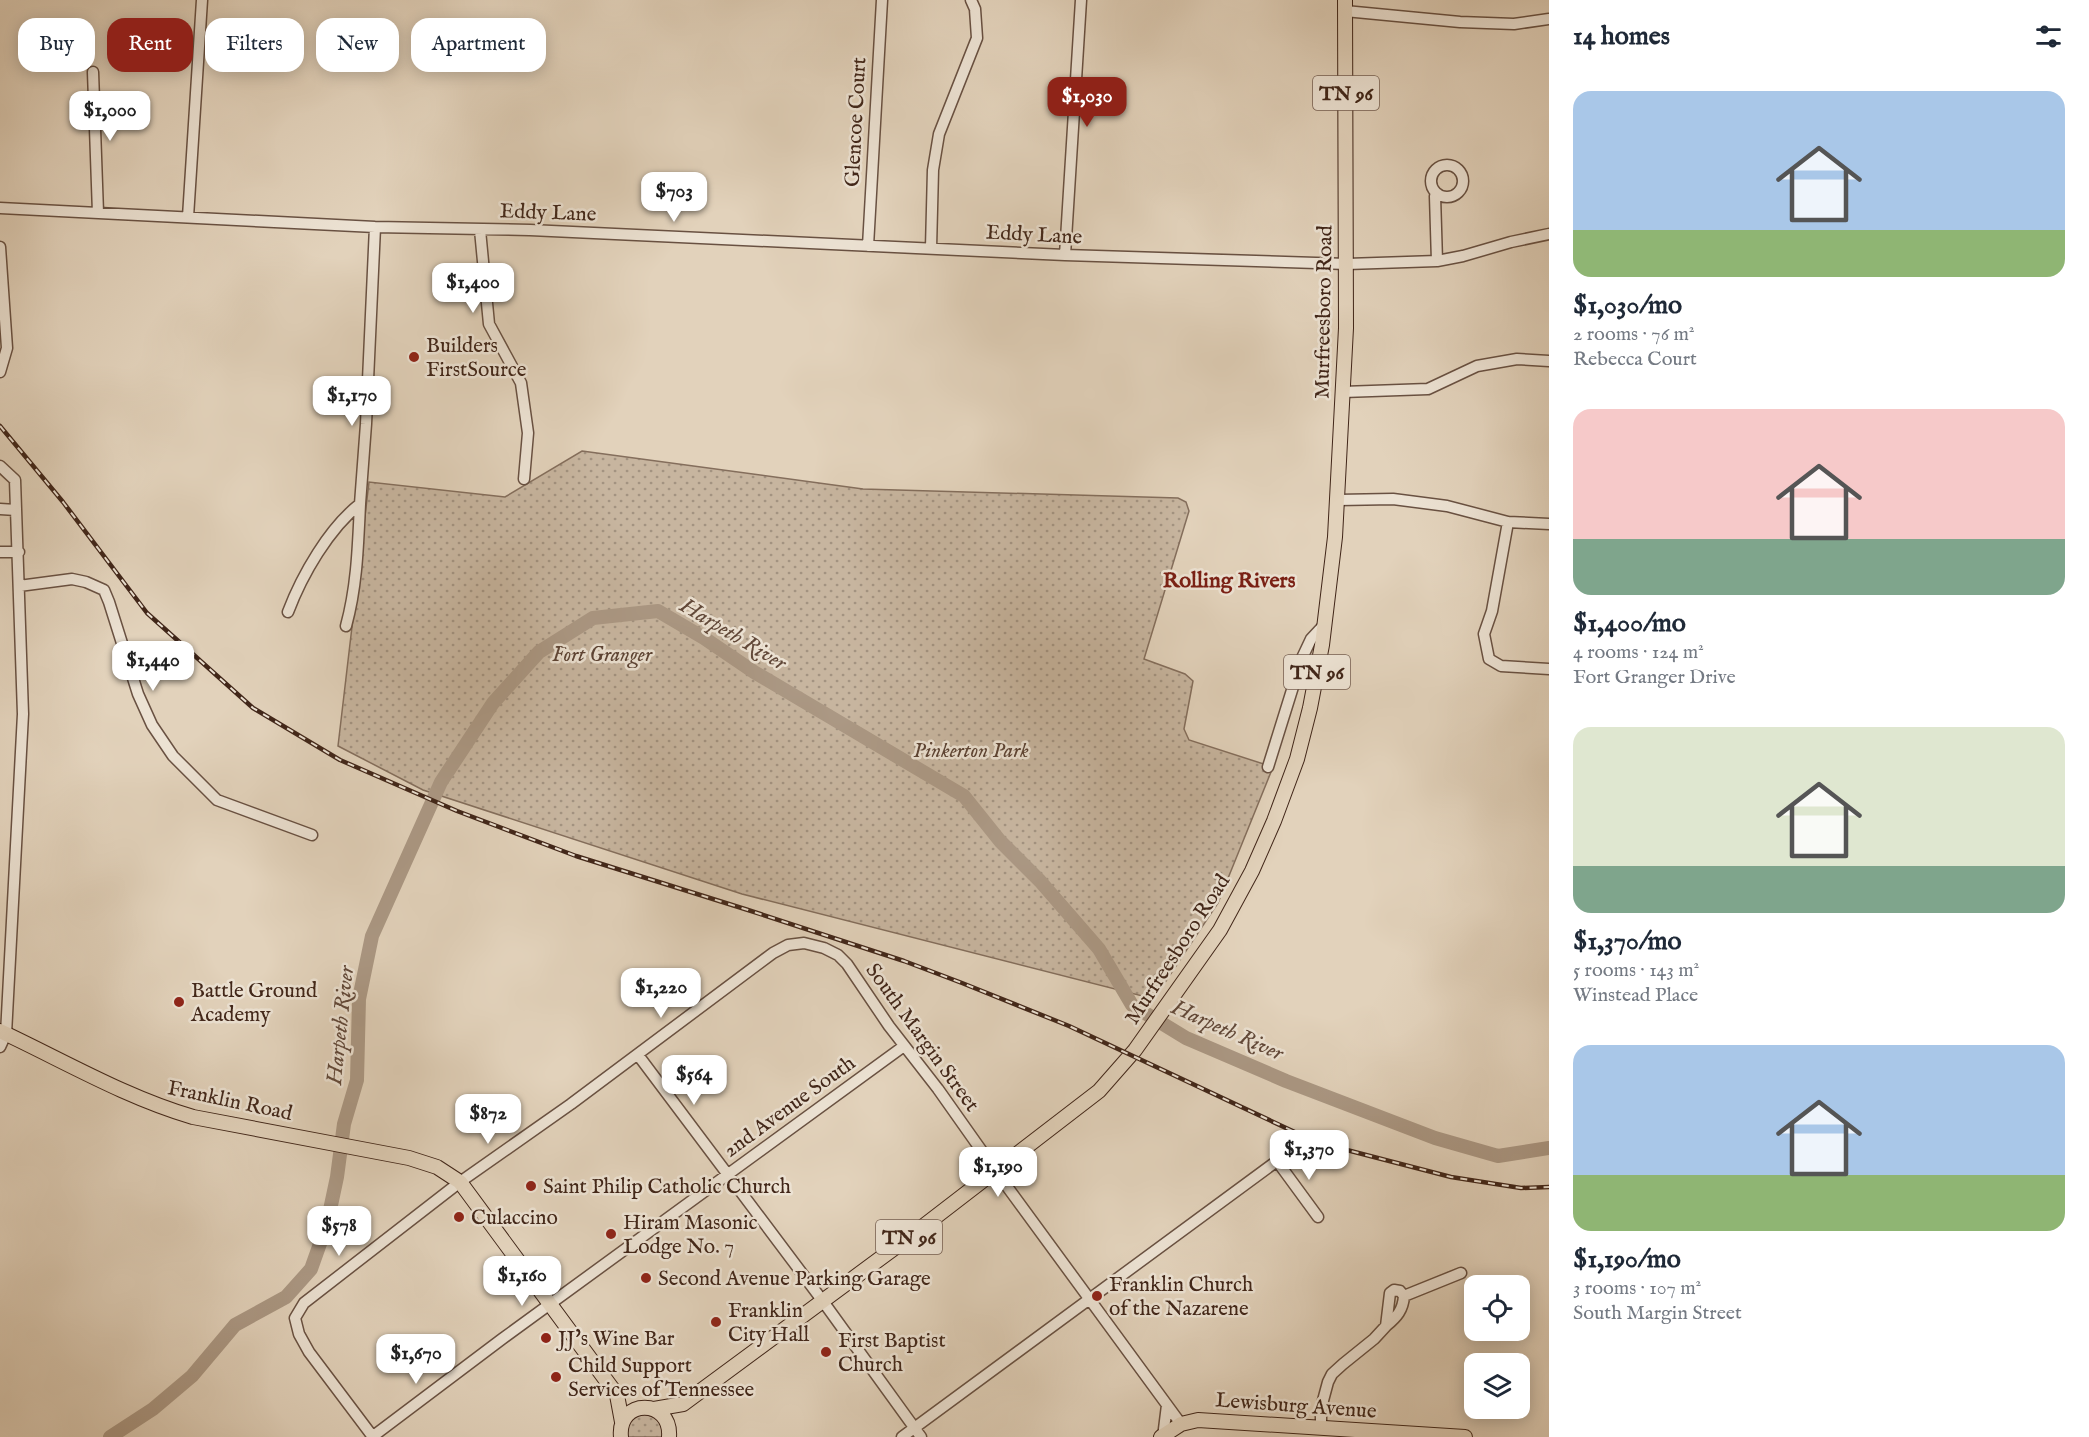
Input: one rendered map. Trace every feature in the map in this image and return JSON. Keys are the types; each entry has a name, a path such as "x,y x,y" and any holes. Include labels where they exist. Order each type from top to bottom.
{"main road":[{"name":"Murfreesboro Road","path":"996,1171 1099,1091 1133,1053 1220,930 1252,871 1297,759 1310,708 1325,623 1338,500 1347,264 1345,6"},
{"name":"Franklin Road","path":"3,1032 139,1099 165,1109 193,1118 381,1152 437,1167 460,1182"},
{"name":"TN 96","path":"621,1433 630,1412 683,1404 996,1171"},
{"path":"460,1182 617,1395 661,1414 666,1420 669,1437"},
{"path":"617,1395 621,1433"},
{"path":"669,1437 675,1418 683,1404"},
{"name":"Lewisburg Avenue","path":"1162,1436 1182,1424 1198,1420 1465,1437"}],"street":[{"path":"188,217 202,0"},
{"name":"Glencoe Court","path":"868,246 882,0"},
{"path":"930,248 933,170 939,134 977,38 975,9 971,0"},
{"path":"1065,255 1081,0"},
{"path":"1345,6 1461,22 1514,24 1549,19"},
{"path":"93,72 99,213"},
{"path":"1437,261 1434,209 1438,194"},
{"name":"Eddy Lane","path":"0,208 375,227 538,230 1065,255 1347,264 1437,261 1549,234"},
{"path":"346,626 353,601 358,555 375,227"},
{"path":"480,230 489,324 521,383 528,433 524,479"},
{"path":"0,247 8,348 0,372"},
{"path":"1343,392 1428,389 1477,366 1517,359 1549,361"},
{"path":"0,466 15,480 23,714 3,1032 0,1047"},
{"path":"1338,500 1393,499 1447,506 1508,522 1549,524"},
{"path":"288,612 322,547 345,516 360,504"},
{"path":"0,509 16,510"},
{"path":"1508,522 1492,611 1485,634 1489,659 1501,666 1549,669"},
{"path":"0,552 19,552"},
{"path":"19,586 72,579 104,590 110,602 138,694 152,725 173,756 218,800 312,835"},
{"path":"1268,767 1302,658 1311,639 1325,623"},
{"name":"South Margin Street","path":"638,1055 773,953 788,945 804,943 824,948 838,955 847,964 904,1046 938,1089 1182,1424"},
{"name":"2nd Avenue South","path":"373,1437 551,1303 904,1046"},
{"path":"373,1437 309,1352 299,1334 295,1318 304,1303 460,1182 638,1055 918,1432"},
{"path":"902,1437 918,1432 1089,1299 1277,1161 1318,1217"},
{"path":"1321,1428 1321,1408 1332,1374 1398,1316 1403,1307 1404,1296 1461,1274"},
{"path":"1162,1436 1167,1405"}],"green space":[{"path":"582,451 863,489 1178,498 1186,502 1189,511 1144,659 1185,674 1193,681 1184,729 1189,740 1273,767 1218,903 1154,999 742,894 423,790 338,746 369,482 505,497"},
{"path":"644,1414 658,1421 663,1437 625,1437 628,1423 638,1415"}],"waterway":[{"name":"Harpeth River","path":"110,1437 153,1409 192,1376 235,1325 286,1297 311,1269 327,1224 337,1177 344,1124 357,1080 359,999 372,936 441,782 493,703 539,652 593,618 658,611 704,638 754,672 964,796 1000,841 1040,881 1099,949 1132,1005 1186,1038 1286,1081 1435,1138 1498,1156 1549,1148"}],"railway":[{"path":"0,426 63,502 147,613 253,708 340,760 457,811 576,856 904,961 962,983 1069,1026 1316,1142 1451,1177 1521,1188 1549,1187"}],"place":[{"name":"Builders FirstSource","path":"414,357"},
{"name":"Battle Ground Academy","path":"179,1002"},
{"name":"Saint Philip Catholic Church","path":"531,1186"},
{"name":"Culaccino","path":"459,1217"},
{"name":"Hiram Masonic Lodge No. 7","path":"611,1234"},
{"name":"Second Avenue Parking Garage","path":"646,1278"},
{"name":"Franklin Church of the Nazarene","path":"1097,1296"},
{"name":"Franklin City Hall","path":"716,1322"},
{"name":"JJ's Wine Bar","path":"546,1338"},
{"name":"First Baptist Church","path":"826,1352"},
{"name":"Child Support Services of Tennessee","path":"556,1377"}],"district":[{"name":"Rolling Rivers","path":"1229,579"}],"park label":[{"name":"Fort Granger","path":"602,654"},
{"name":"Pinkerton Park","path":"971,750"}]}
